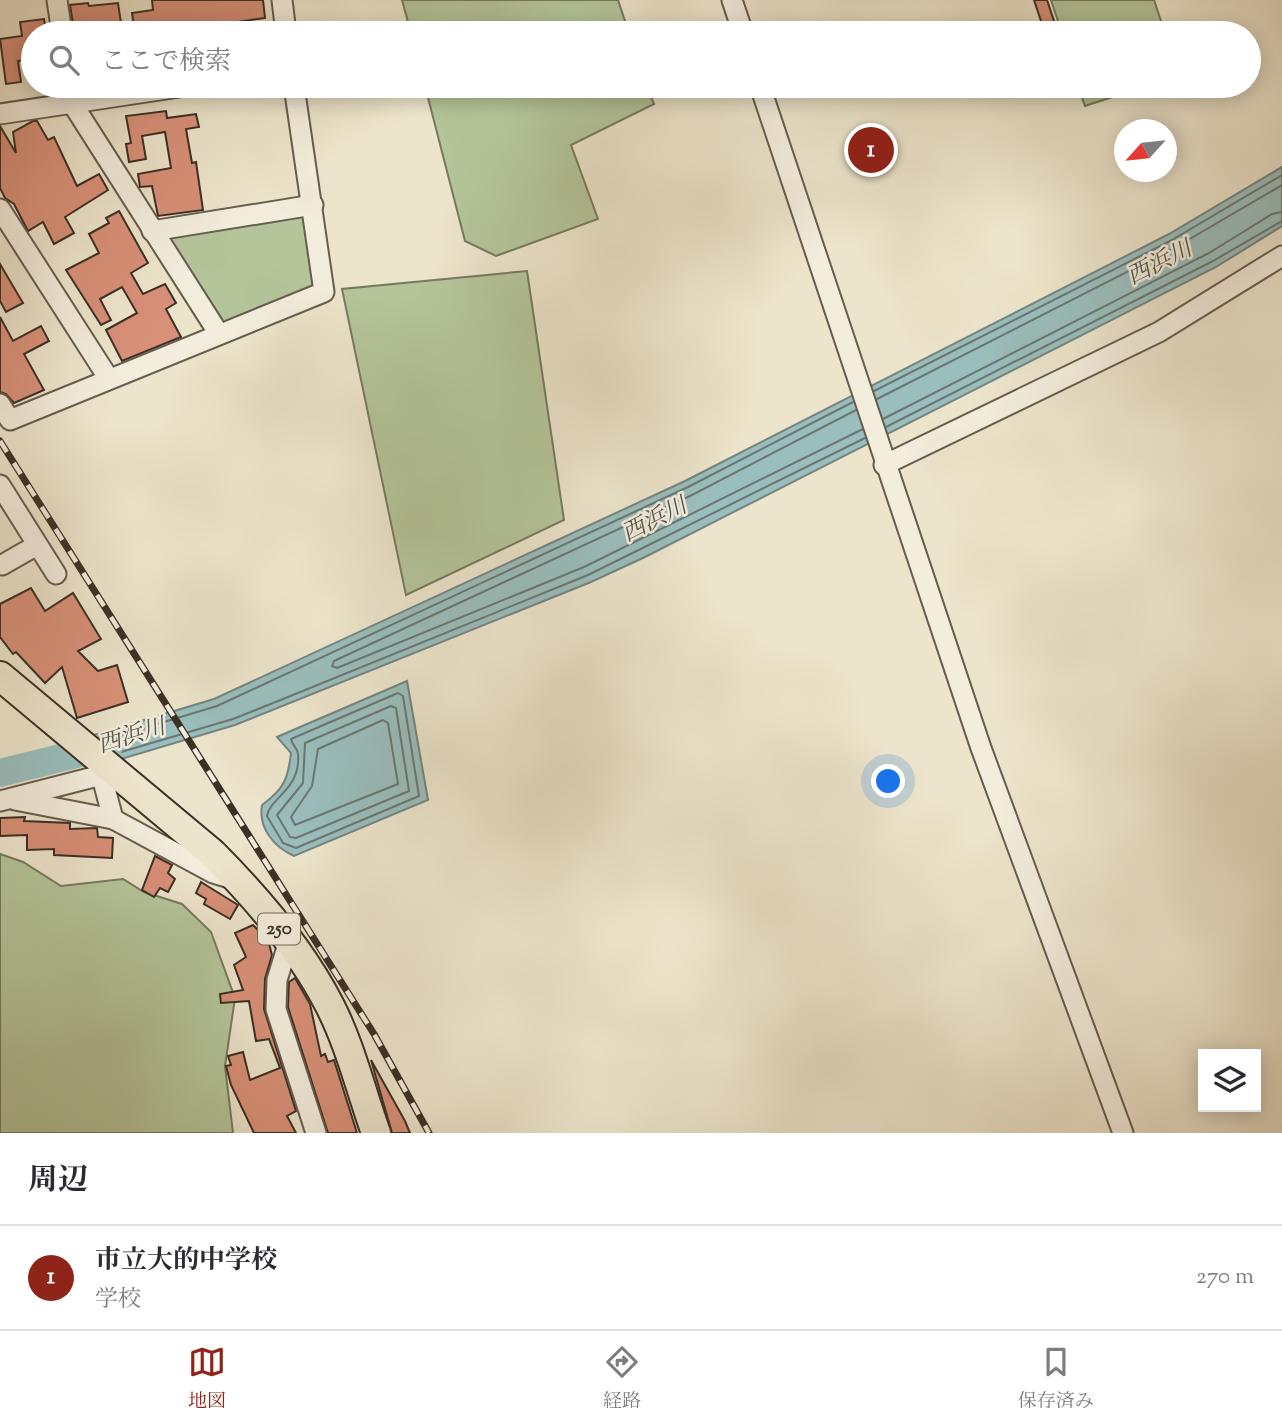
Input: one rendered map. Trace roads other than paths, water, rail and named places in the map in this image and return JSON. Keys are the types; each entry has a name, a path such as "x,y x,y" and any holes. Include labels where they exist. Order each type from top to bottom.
{"highway":[{"name":"250","path":"0,676 67,730 109,772 240,881 289,941 331,1007 376,1133"}],"street":[{"path":"57,0 60,21"},
{"path":"282,0 285,21"},
{"path":"732,0 739,21"},
{"path":"0,114 60,98"},
{"path":"73,98 152,231 219,334"},
{"path":"0,404 10,420 324,292 296,98"},
{"path":"764,98 882,459 981,748 1123,1133"},
{"path":"152,231 313,205"},
{"path":"0,208 109,379"},
{"path":"882,459 1159,332 1282,256"},
{"path":"0,485 56,574"},
{"path":"2,565 37,545"},
{"path":"7,800 109,772 113,819"},
{"path":"7,800 113,819 213,873 240,881"},
{"path":"289,941 277,980 276,1009 316,1133"}],"water":[{"path":"1282,167 1282,226 1216,267 645,557 591,582 235,725 118,760 91,736 214,699 685,481 1169,234"},
{"path":"407,681 428,800 294,856 280,847 265,829 261,813 262,805 284,783 288,770 291,753 277,737"}],"waterway":[{"name":"西浜川","path":"0,773 109,746"}],"railway":[{"path":"0,441 374,1034 429,1133"}],"place":[{"name":"市立大的中学校","path":"871,150"}]}
